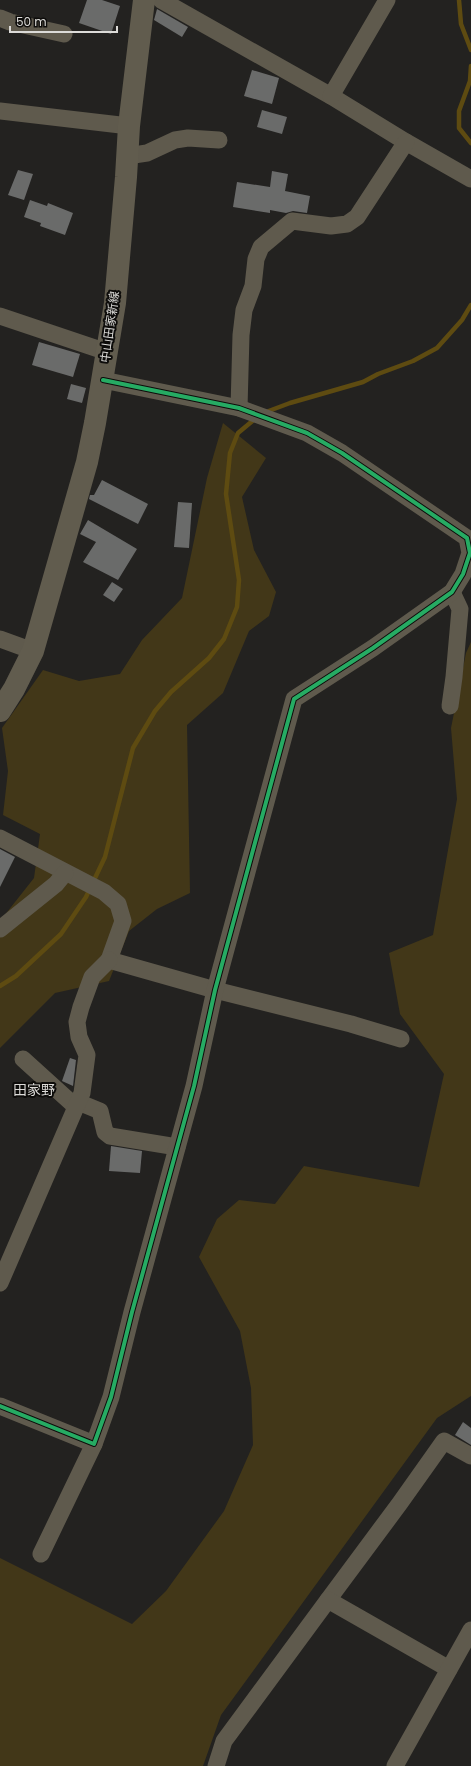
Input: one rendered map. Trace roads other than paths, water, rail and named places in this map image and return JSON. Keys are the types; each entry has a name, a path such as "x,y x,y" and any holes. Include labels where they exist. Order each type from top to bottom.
{"main road":[{"name":"中山田家新線","path":"0,710 14,689 33,651 87,462 108,352 115,303 129,126 144,0"}],"street":[{"path":"161,0 331,96 406,142 471,179"},
{"path":"331,96 387,0"},
{"path":"0,18 10,22 64,34"},
{"path":"0,111 129,126"},
{"path":"127,156 147,153 161,145 181,139 219,140"},
{"path":"239,408 241,335 244,310 253,286 256,259 261,247 292,221 331,226 346,224 357,217 406,142"},
{"path":"0,316 108,352"},
{"path":"41,1554 94,1444 111,1397 132,1312 194,1086 215,990 294,698 373,648 452,592 463,574 470,553 469,537 335,449 308,433 239,408 103,380"},
{"path":"450,706 460,609 452,592"},
{"path":"0,639 33,651"},
{"path":"0,838 104,892 118,904 123,921 109,960 92,977 77,1022 79,1037 87,1055 82,1093 0,1283"},
{"path":"0,929 56,884 65,873"},
{"path":"109,960 215,990 351,1024 401,1039"},
{"path":"23,1059 77,1104 100,1111 105,1132 110,1136 177,1147"},
{"path":"0,1406 94,1444"},
{"path":"216,1766 224,1742 444,1441 471,1456"},
{"path":"328,1600 449,1669"},
{"path":"395,1766 471,1630"}],"waterway":[{"path":"459,0 461,24 471,50"},
{"path":"471,66 470,81 459,111 459,128 471,143"},
{"path":"266,412 290,403 363,382 378,374 413,361 437,348 462,320 471,305"},
{"path":"0,986 16,976 61,934 86,897 105,857 133,748 155,711 171,692 209,658 224,639 237,607 239,580 226,494 230,453 238,433 256,418"}],"district":[{"name":"田家野","path":"34,1090"}]}
